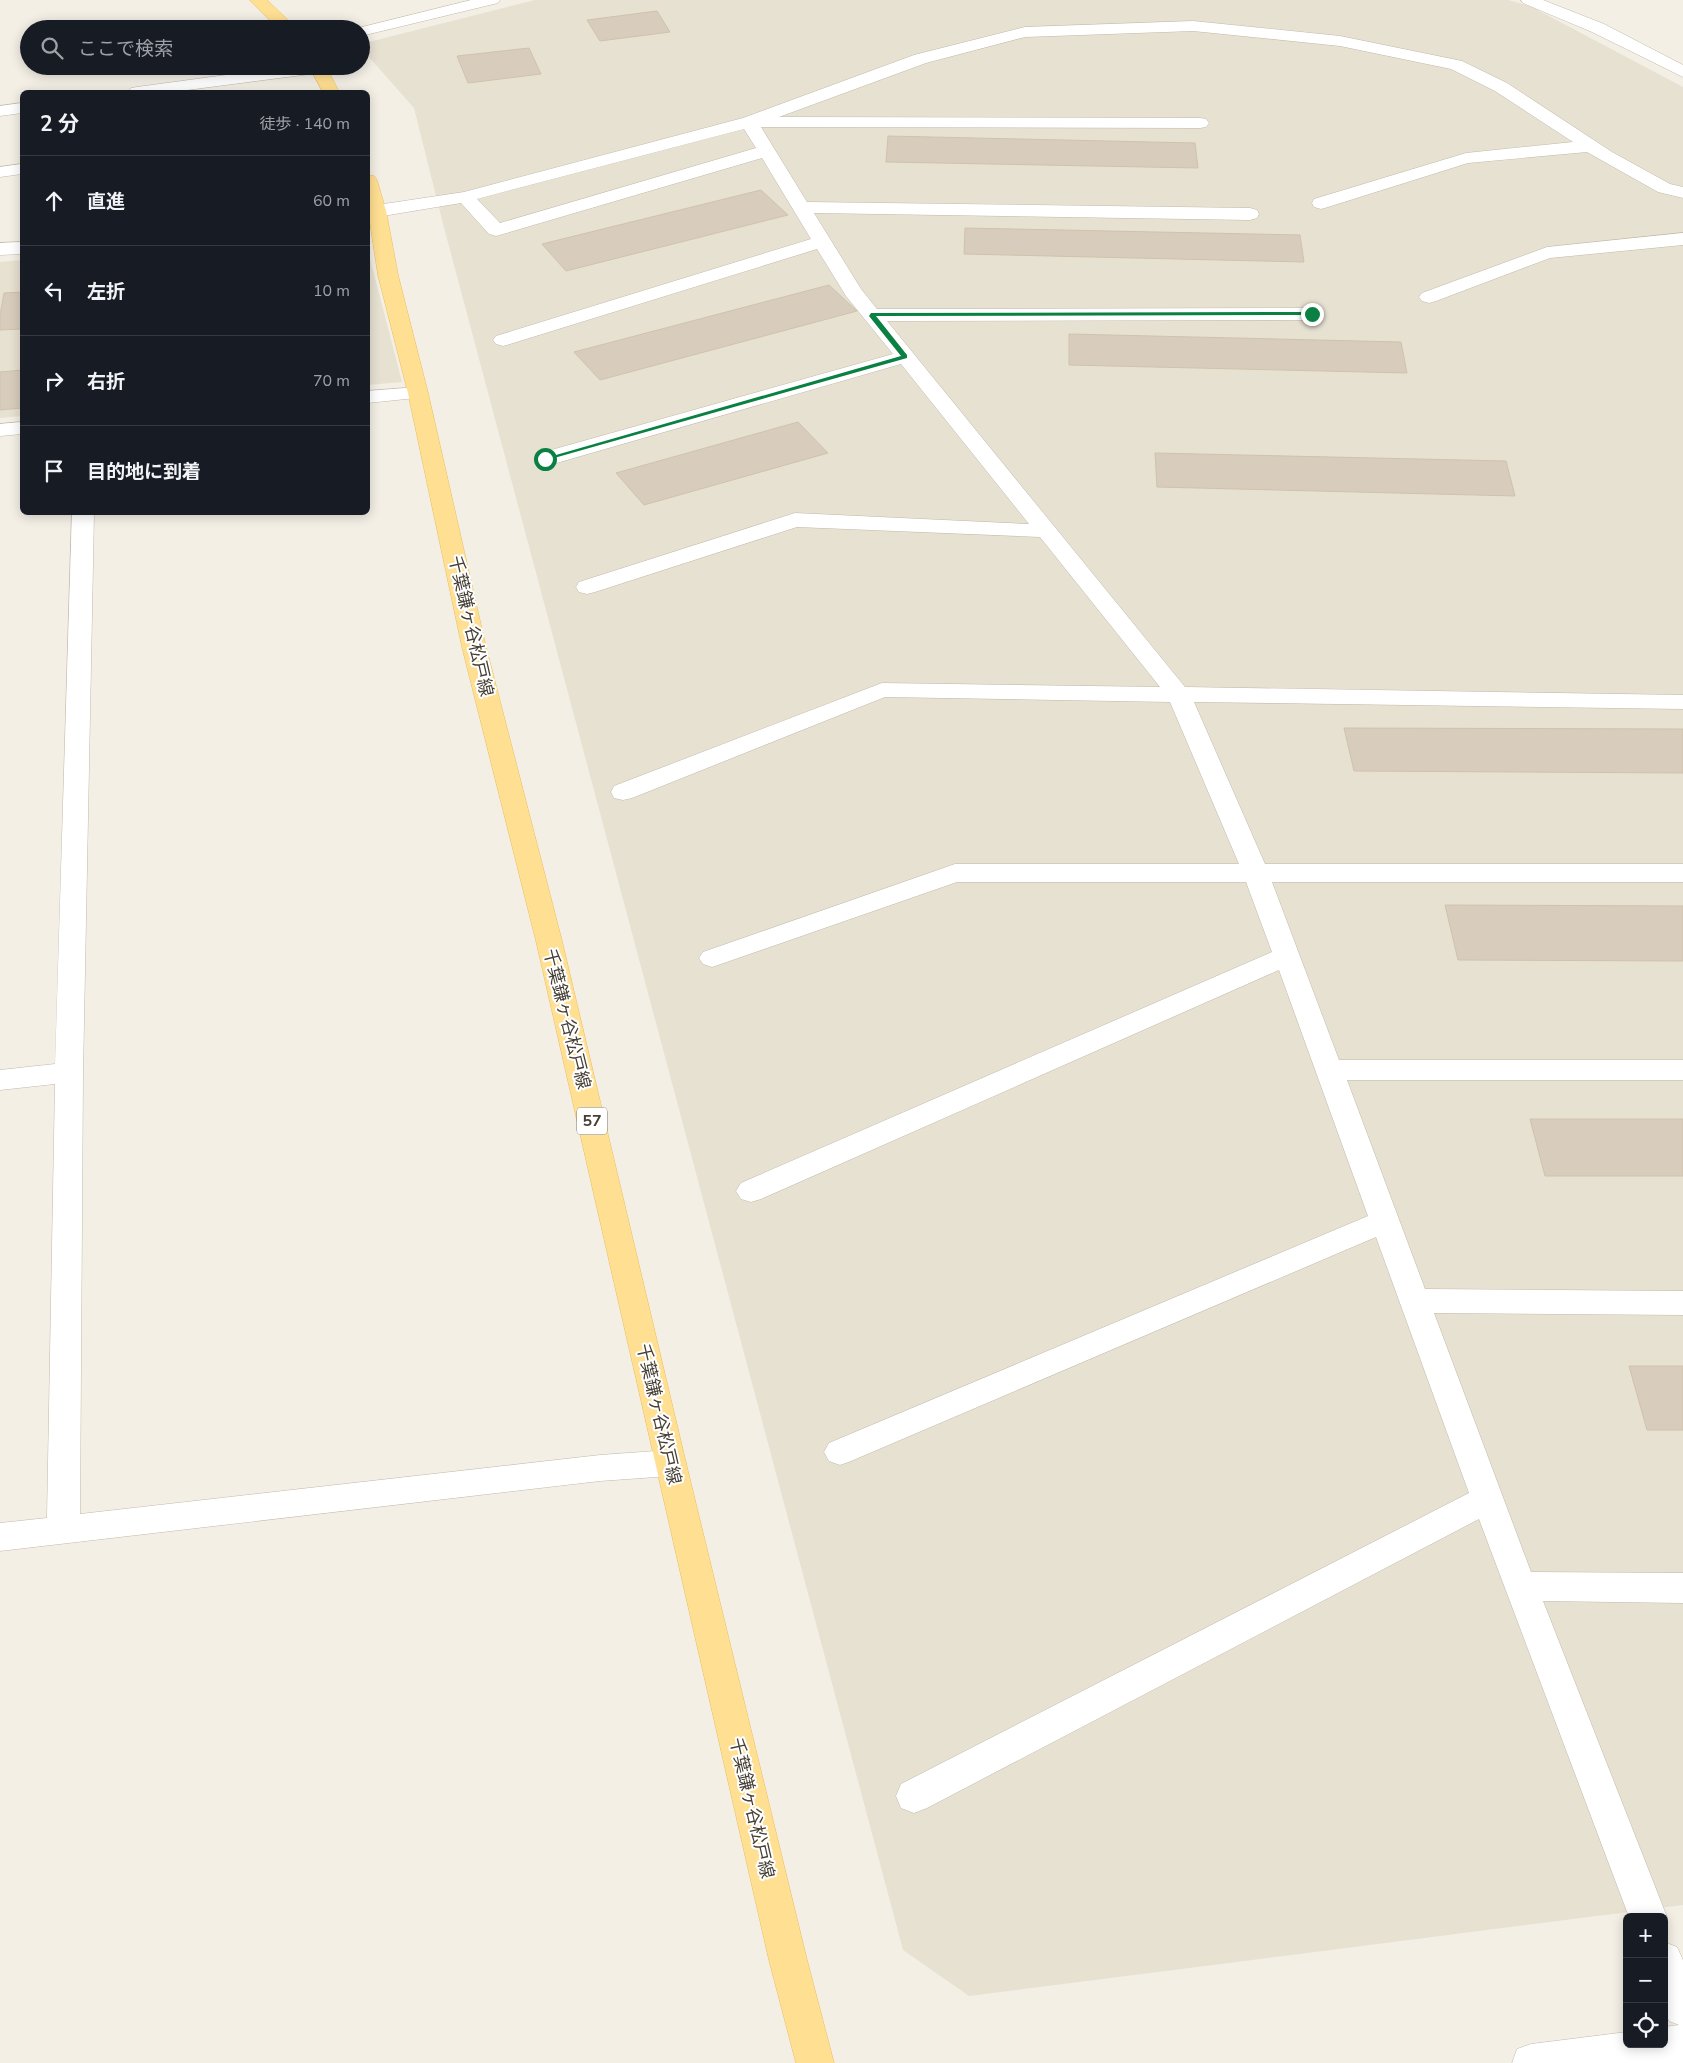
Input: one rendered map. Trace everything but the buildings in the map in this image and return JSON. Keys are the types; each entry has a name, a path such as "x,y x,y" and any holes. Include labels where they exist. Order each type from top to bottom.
{"main road":[{"path":"258,0 279,20"},
{"path":"321,75 330,90"},
{"name":"千葉鎌ヶ谷松戸線","path":"370,193 374,219 418,392 474,647 603,1168 670,1463 788,1960 815,2063"}],"street":[{"path":"370,30 492,0"},
{"path":"1529,0 1598,28 1683,72"},
{"path":"374,219 749,122 920,58 1025,32 1193,26 1340,41 1456,65 1501,87 1591,146 1664,188 1683,193"},
{"path":"151,90 259,75"},
{"path":"0,111 20,108"},
{"path":"749,122 1200,123"},
{"path":"749,122 853,292 1179,695 1256,873 1520,1586 1646,1913"},
{"path":"1321,203 1466,158 1591,146"},
{"path":"465,197 496,230 766,151"},
{"path":"0,172 20,168"},
{"path":"802,207 1250,214"},
{"path":"1429,297 1547,253 1683,239"},
{"path":"503,340 823,241"},
{"path":"0,249 20,248"},
{"path":"871,315 1312,314"},
{"path":"545,459 905,357"},
{"path":"370,397 418,392"},
{"path":"0,430 20,428"},
{"path":"63,1530 69,1073 83,515"},
{"path":"587,587 795,520 1047,531"},
{"path":"623,792 882,690 1683,702"},
{"path":"712,958 955,873 1683,873"},
{"path":"751,1191 1287,956"},
{"path":"1329,1070 1683,1070"},
{"path":"0,1080 69,1073"},
{"path":"840,1452 1384,1221"},
{"path":"1414,1301 1683,1303"},
{"path":"0,1537 600,1468 670,1463"},
{"path":"914,1796 1487,1498"},
{"path":"1520,1586 1683,1588"},
{"path":"1668,1970 1683,2008"},
{"path":"1531,2063 1670,2051"}],"shaded area":[{"path":"535,0 1508,0 1530,6 1683,87 1683,1905 969,1996 903,1950 442,220 414,108 370,58 370,42"},
{"path":"370,259 402,382 370,385"},
{"path":"20,260 20,416 0,418 0,262"}],"route":[{"path":"545,459 905,357 871,315 1312,314"}]}
